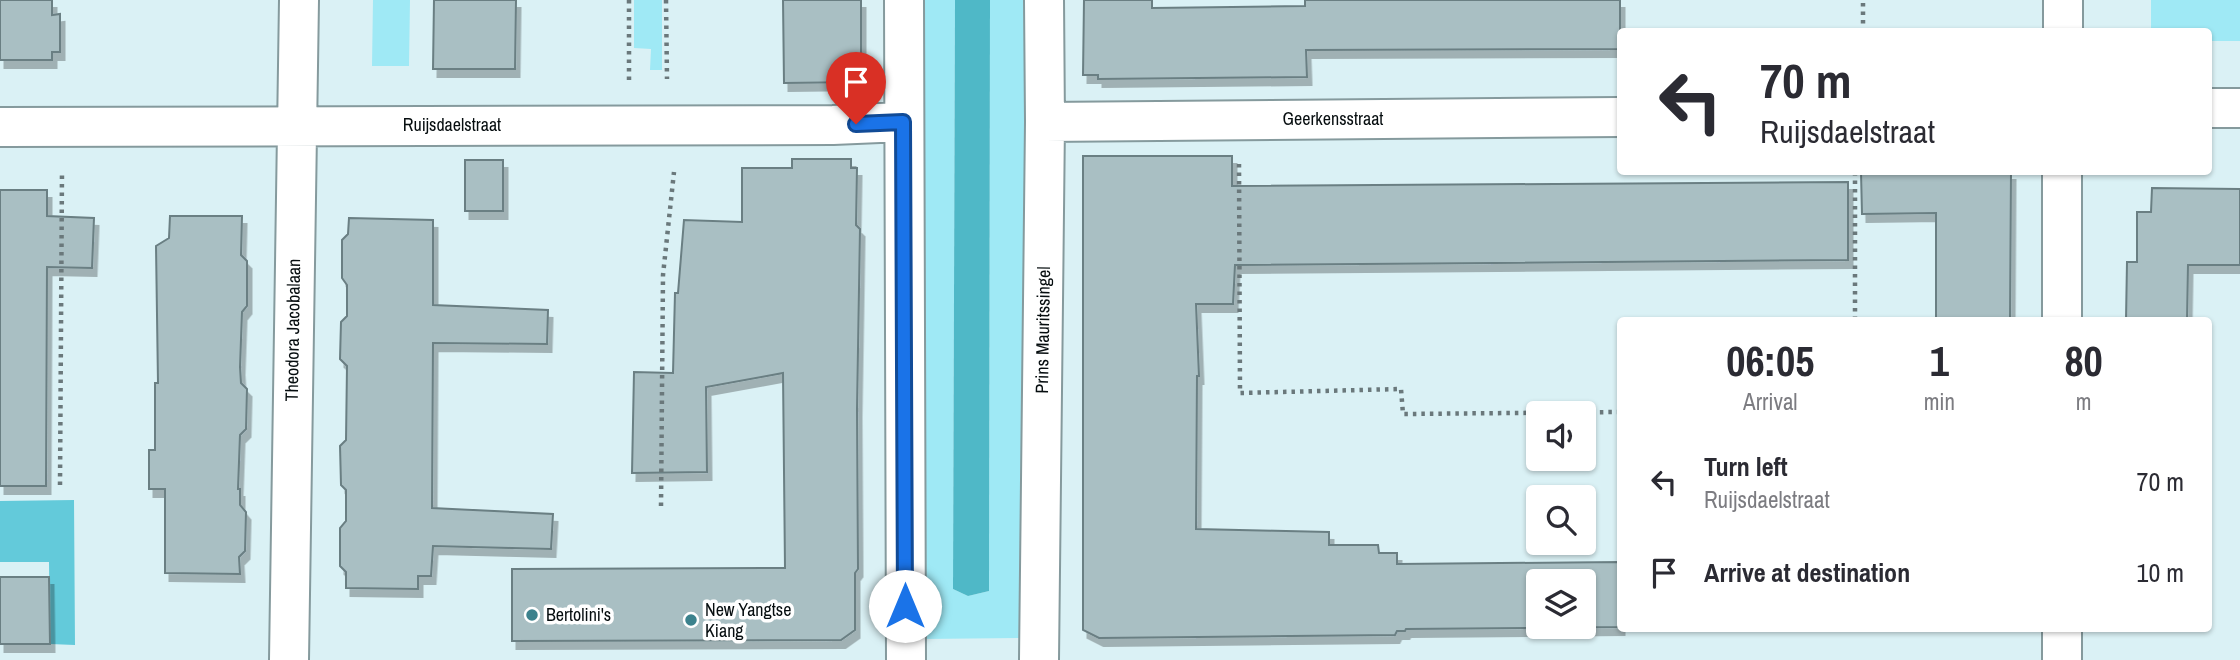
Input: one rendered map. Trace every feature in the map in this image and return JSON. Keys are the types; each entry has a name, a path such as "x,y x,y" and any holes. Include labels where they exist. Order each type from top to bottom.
{"street":[{"name":"Theodora Jacobalaan","path":"289,660 299,0"},
{"path":"904,0 905,660"},
{"name":"Prins Mauritssingel","path":"1039,660 1044,0"},
{"path":"2063,0 2063,28"},
{"path":"2212,108 2240,108"},
{"name":"Geerkensstraat","path":"1045,122 1617,117"},
{"name":"Ruijsdaelstraat","path":"0,127 297,124 833,125 903,122"},
{"path":"2062,175 2062,317"},
{"path":"2062,632 2062,660"}],"path":[{"path":"628,125 629,0"},
{"path":"661,506 663,275 674,172 674,125 665,71 666,0"},
{"path":"1863,0 1863,28"},
{"path":"1240,120 1240,393 1401,389 1403,414 1617,412"},
{"path":"60,485 62,126"},
{"path":"1855,175 1855,317"}],"shaded area":[{"path":"373,0 410,0 409,66 372,66"},
{"path":"634,0 662,0 662,70 650,70 651,49 634,48"},
{"path":"919,0 955,0 953,589 968,596 989,591 990,0 1027,0 1021,638 923,639"},
{"path":"955,0 990,0 989,591 968,596 953,589"},
{"path":"2151,0 2240,0 2240,41 2212,41 2212,28 2151,28"},
{"path":"74,500 75,645 50,644 49,562 0,562 0,501"}],"building":[{"path":"0,0 52,0 52,15 60,14 60,52 52,52 52,60 0,60"},
{"path":"434,0 516,0 515,69 433,69"},
{"path":"783,0 861,0 861,82 784,83"},
{"path":"1084,0 1152,0 1152,8 1305,6 1305,0 1620,0 1617,49 1306,50 1307,77 1098,79 1098,75 1083,75"},
{"path":"1083,156 1232,156 1232,186 1848,182 1848,260 1235,265 1233,304 1196,304 1199,376 1196,529 1329,532 1329,545 1378,545 1379,553 1397,553 1397,564 1617,562 1617,627 1596,627 1596,569 1526,569 1526,628 1406,629 1397,631 1395,635 1099,638 1083,630"},
{"path":"792,159 851,159 851,168 857,168 856,225 860,229 858,569 855,573 855,630 841,640 512,641 512,569 785,568 783,373 706,387 707,472 632,473 634,372 673,373 675,293 678,293 684,220 742,222 742,168 792,168"},
{"path":"465,160 503,160 503,211 465,211"},
{"path":"1861,175 2011,175 2010,317 1936,317 1936,213 1862,214"},
{"path":"2152,188 2240,189 2240,265 2188,265 2187,317 2126,317 2127,262 2137,262 2137,212 2151,212"},
{"path":"0,190 47,190 47,216 94,218 92,268 47,267 46,486 0,486"},
{"path":"170,216 242,216 241,255 247,261 247,306 242,312 240,367 241,383 247,389 246,429 240,435 238,489 240,505 246,512 245,551 239,557 240,574 165,573 165,489 149,489 149,450 155,450 155,383 158,383 156,246 169,238"},
{"path":"349,218 433,220 433,305 548,310 547,344 433,343 432,508 553,514 551,549 433,546 431,576 418,576 418,589 346,588 346,572 340,566 340,528 346,521 346,490 341,485 340,446 346,440 347,366 340,359 341,322 347,316 347,285 342,278 342,240 348,234"},
{"path":"0,577 49,577 50,644 0,644"}],"place":[{"name":"Bertolini's","path":"532,615"},
{"name":"New Yangtse Kiang","path":"691,620"}],"route":[{"path":"856,124 903,122 905,606"}]}
